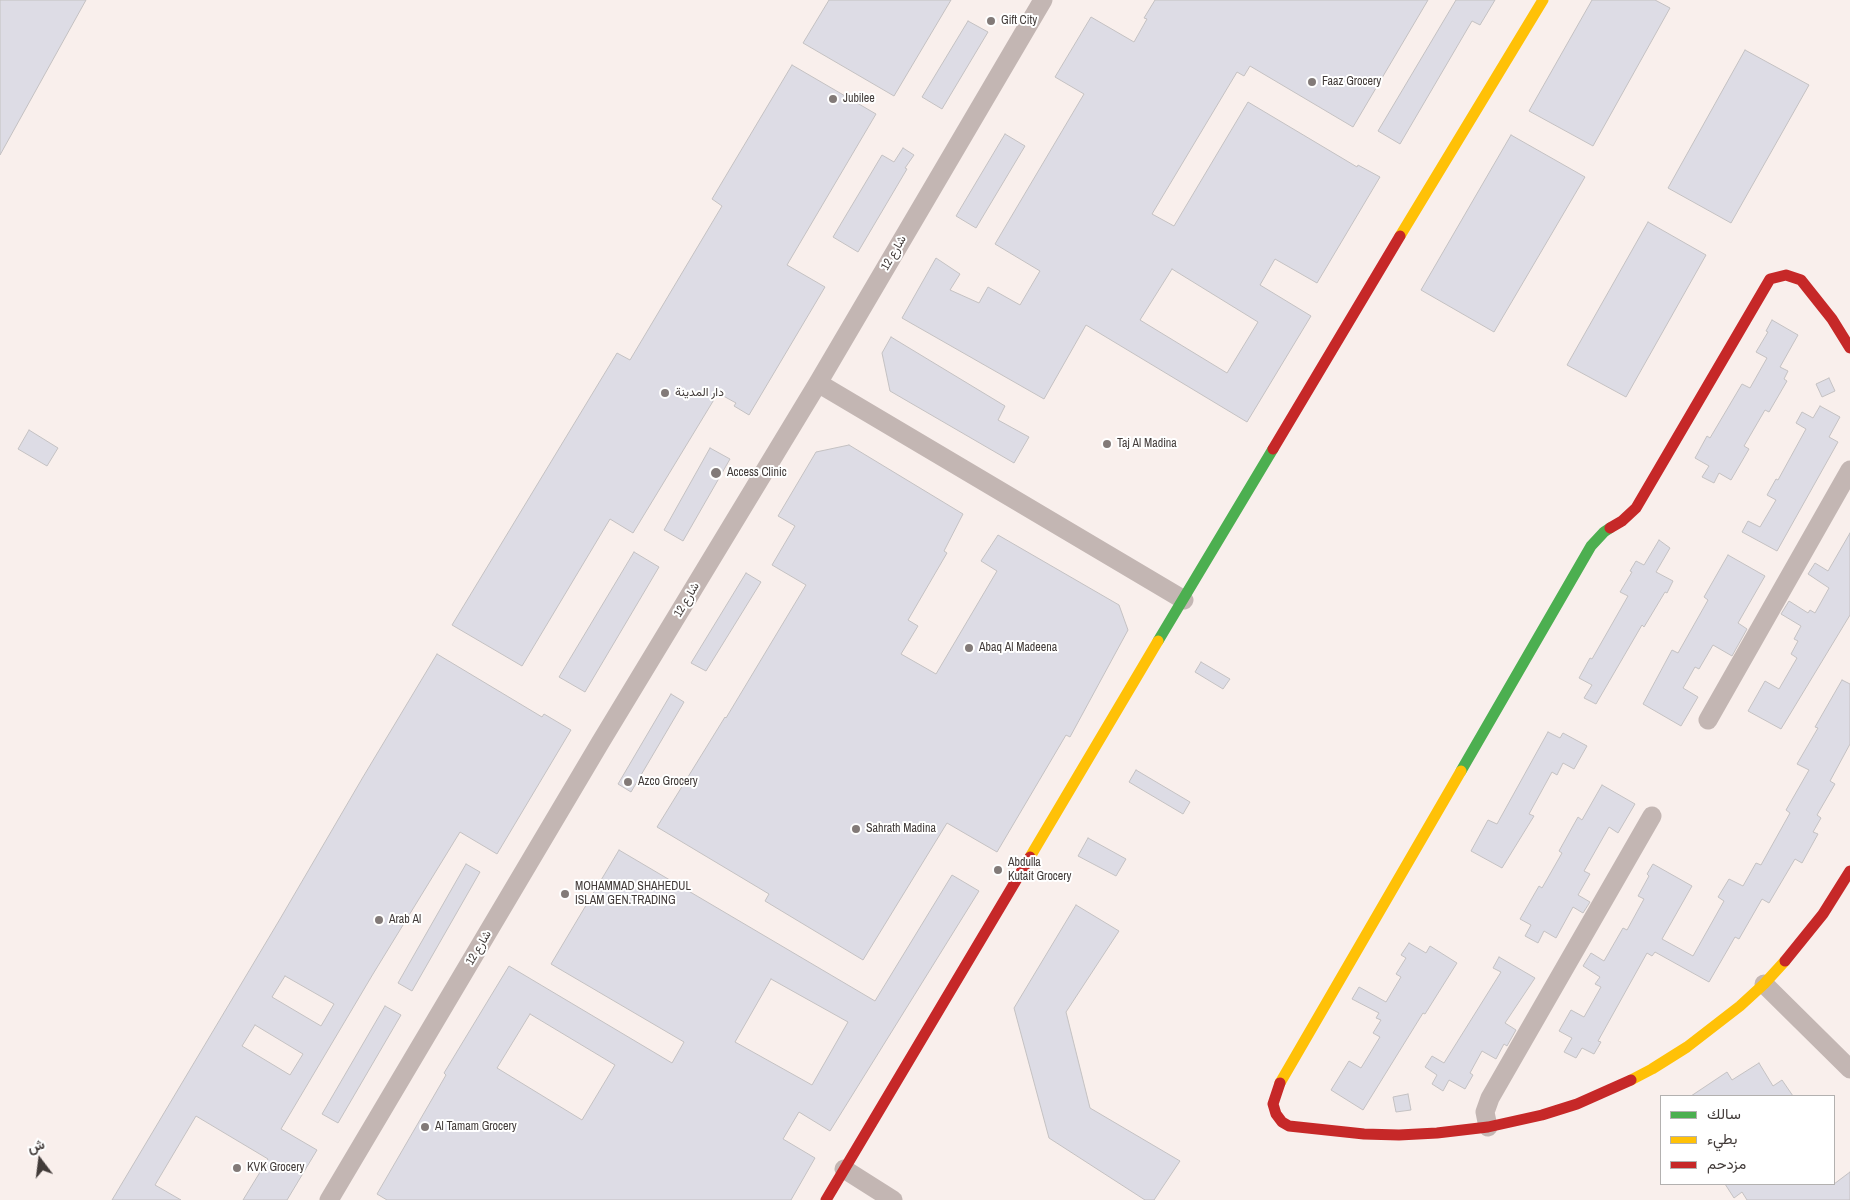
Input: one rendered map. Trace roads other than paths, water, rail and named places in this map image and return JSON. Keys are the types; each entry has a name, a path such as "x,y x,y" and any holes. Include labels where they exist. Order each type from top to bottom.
{"street":[{"name":"شارع 12","path":"328,1200 600,743 818,383 1043,0"},
{"path":"826,1200 1370,286 1543,0"},
{"path":"1850,348 1832,319 1801,280 1786,275 1770,279 1765,285 1636,508 1622,522 1604,532 1591,546 1280,1084 1273,1104 1276,1114 1282,1122 1289,1126 1364,1134 1436,1133 1488,1127 1542,1115 1577,1104 1615,1088 1652,1069 1687,1047 1720,1023 1764,984 1811,931 1850,871"},
{"path":"818,383 1184,600"},
{"path":"1708,720 1850,470"},
{"path":"1488,1127 1485,1112 1490,1098 1652,816"},
{"path":"1764,984 1850,1069"},
{"path":"844,1169 894,1200"}],"place":[{"name":"Gift City","path":"991,21"},
{"name":"Faaz Grocery","path":"1312,82"},
{"name":"Jubilee","path":"833,99"},
{"name":"دار المدينة","path":"665,393"},
{"name":"Taj Al Madina","path":"1107,444"},
{"name":"Access Clinic","path":"716,473"},
{"name":"Abaq Al Madeena","path":"969,648"},
{"name":"Azco Grocery","path":"628,782"},
{"name":"Sahrath Madina","path":"856,829"},
{"name":"Abdulla Kutait Grocery","path":"998,870"},
{"name":"MOHAMMAD SHAHEDUL ISLAM GEN.TRADING","path":"565,894"},
{"name":"Arab Al","path":"379,920"},
{"name":"Al Tamam Grocery","path":"425,1127"},
{"name":"KVK Grocery","path":"237,1168"}]}
